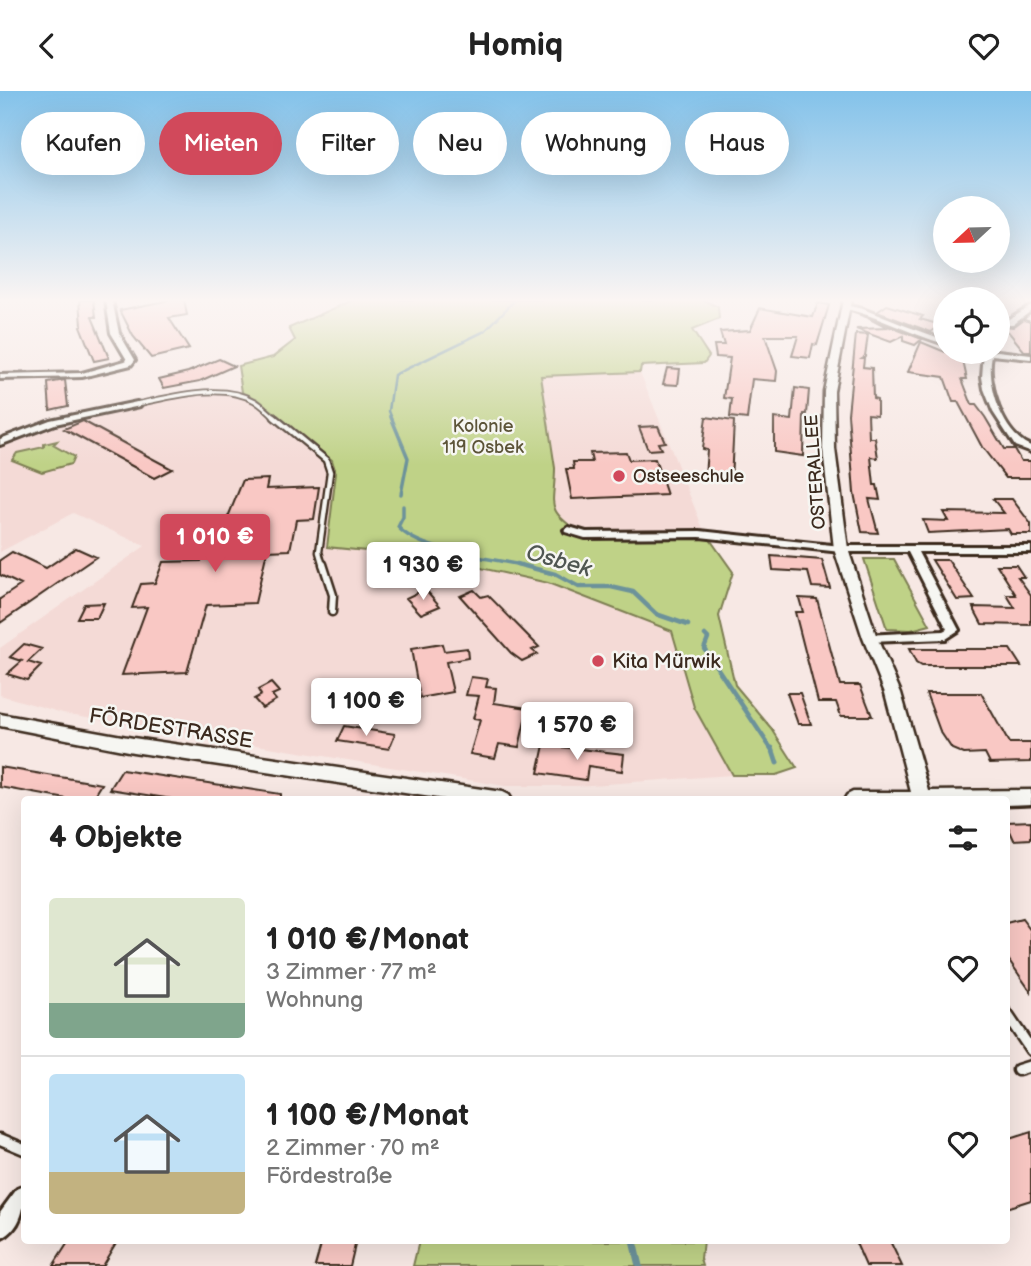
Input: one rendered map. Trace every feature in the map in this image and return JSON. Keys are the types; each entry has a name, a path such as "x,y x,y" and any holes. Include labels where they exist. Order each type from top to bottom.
{"street":[{"path":"0,377 82,375 128,363 131,360 128,355"},
{"name":"OSTERALLEE","path":"836,355 829,391 830,449 841,549 870,638 893,693 921,796"},
{"path":"1013,355 1031,357"},
{"path":"986,364 984,372 992,400 1018,445 1031,449"},
{"path":"0,442 53,422 137,404"},
{"path":"569,530 585,535 700,534 841,549 1031,549"},
{"path":"870,638 945,635 953,630 912,550"},
{"name":"FÖRDESTRASSE","path":"0,720 132,745 474,796"},
{"path":"1010,798 1031,797"},
{"path":"0,1229 21,1200"}],"lane":[{"path":"137,404 200,394 225,393 247,397 263,407 326,460 330,472 319,552 333,595 332,612"},
{"path":"1010,1019 1031,1050"},
{"path":"1018,1070 1031,1066"},
{"path":"0,1139 21,1148"}],"shaded area":[{"name":"Ostseeschule","path":"640,372 704,531 579,532 566,523 553,508 551,491 555,483 555,468 541,376"},
{"path":"227,390 250,394 258,399 332,460 336,473 327,547 436,558 548,583 672,631 694,707 732,775 577,786 505,786 63,713 0,695 0,648 145,546 73,513 0,552 0,444 56,424 155,403 154,398"}],"green space":[{"name":"Kolonie 119 Osbek","path":"276,355 708,355 704,363 641,366 640,372 541,376 555,468 554,505 560,517 579,532 704,531 733,572 719,616 735,685 772,729 797,768 776,775 732,775 694,707 672,631 548,583 436,558 327,547 336,473 332,460 258,399 242,392 238,366"},
{"path":"57,441 53,445 74,457 71,464 42,472 12,460 17,453"},
{"path":"864,559 894,559 930,625 911,630 887,629"},
{"path":"418,1244 703,1244 703,1266 413,1266"}],"building":[{"path":"92,355 108,355 109,358 94,361"},
{"path":"716,355 771,355 777,371 776,381 752,379 747,419 730,417 732,399 724,398 730,358"},
{"path":"792,355 811,355 810,358"},
{"path":"854,355 865,355 862,358 863,367 872,368 873,398 877,399 877,415 868,414 869,438 875,438 878,458 871,457 874,485 877,485 880,500 869,499 878,533 862,532 854,493 848,414"},
{"path":"915,355 933,355 933,364 964,364 967,379 962,379 972,405 976,405 985,417 1004,449 1014,449 1021,461 1031,461 1031,478 1006,478 982,447 958,402 953,402 944,377 908,372"},
{"path":"219,359 234,366 200,381 164,388 159,379 188,372"},
{"path":"667,368 680,369 678,385 663,384"},
{"path":"65,380 68,406 50,410 48,383"},
{"path":"795,388 809,390 807,414 804,414 803,456 774,452 774,418 792,420"},
{"path":"706,417 734,421 731,480 705,476 707,450 702,449"},
{"path":"83,421 172,469 154,478 64,429"},
{"path":"658,426 665,442 658,443 661,449 648,450 639,427"},
{"path":"626,452 629,460 655,459 667,495 572,499 566,469 574,469 573,462 592,462 590,453"},
{"path":"268,479 266,489 319,487 314,519 296,520 290,550 267,551 255,603 206,605 187,672 122,675 147,607 132,608 141,584 155,583 163,562 201,561 208,537 203,534 206,523 226,522 243,480"},
{"path":"993,499 1012,499 1031,524 1031,534 1011,534 1008,529 928,533 923,520 948,521 943,512 1004,513"},
{"path":"76,548 96,557 0,623 0,599 21,585 0,575 0,560 12,552 46,568"},
{"path":"771,556 822,560 830,588 812,587 808,572 773,570"},
{"path":"932,560 948,560 974,599 957,600"},
{"path":"997,565 1016,565 1024,577 1018,577 1031,595 1031,625 982,624 973,607 1015,608 1007,595 1016,595"},
{"path":"425,589 440,606 421,614 406,598"},
{"path":"474,590 481,597 488,595 539,647 532,650 537,654 522,661 511,653 460,596"},
{"path":"799,598 817,599 840,685 860,685 872,716 841,716 836,702 818,702 795,612 803,612"},
{"path":"104,603 97,618 77,618 84,604"},
{"path":"24,644 42,649 28,662 41,666 27,680 7,674 22,661 10,657"},
{"path":"442,644 444,651 467,648 468,658 446,662 453,692 420,698 411,649"},
{"path":"909,649 1010,649 1021,666 921,666 916,663"},
{"path":"471,677 488,679 486,687 496,688 494,703 528,708 519,747 499,744 495,758 470,754 480,720 473,719 479,696 466,695"},
{"path":"271,683 279,692 272,695 276,700 262,708 254,699 261,695 258,690"},
{"path":"787,693 800,693 811,724 798,724"},
{"path":"926,693 981,693 1009,743 1031,743 1031,762 990,763 985,753 964,754 952,749 940,731"},
{"path":"344,726 395,734 389,749 337,741"},
{"path":"544,745 624,754 622,771 588,766 586,780 538,773"},
{"path":"0,767 102,784 94,796 50,796 0,787"},
{"path":"122,770 280,796 153,796 110,789"},
{"path":"1031,821 1031,839 1014,840 1010,822"},
{"path":"1022,919 1031,931 1031,992 1010,962 1010,922"},
{"path":"1031,1132 1031,1200 1010,1207 1010,1139"},
{"path":"67,1244 115,1244 102,1266 53,1266"},
{"path":"321,1244 355,1244 350,1266 315,1266"},
{"path":"856,1244 891,1244 902,1266 866,1266"}],"waterway":[{"name":"Osbek","path":"392,419 389,411 394,375 436,355"},
{"name":"Osbek","path":"391,417 408,458 401,494"},
{"name":"Osbek","path":"403,506 403,517 398,527 423,543 457,553 524,566"},
{"name":"Osbek","path":"517,564 555,574 579,587 611,587 633,592 656,614 688,625"},
{"name":"Osbek","path":"705,635 708,638 704,648 772,750"},
{"name":"Osbek","path":"772,748 777,763"},
{"name":"Osbek","path":"634,1244 639,1266"}],"place":[{"name":"Ostseeschule","path":"619,476"},
{"name":"Kita Mürwik","path":"598,661"}]}
